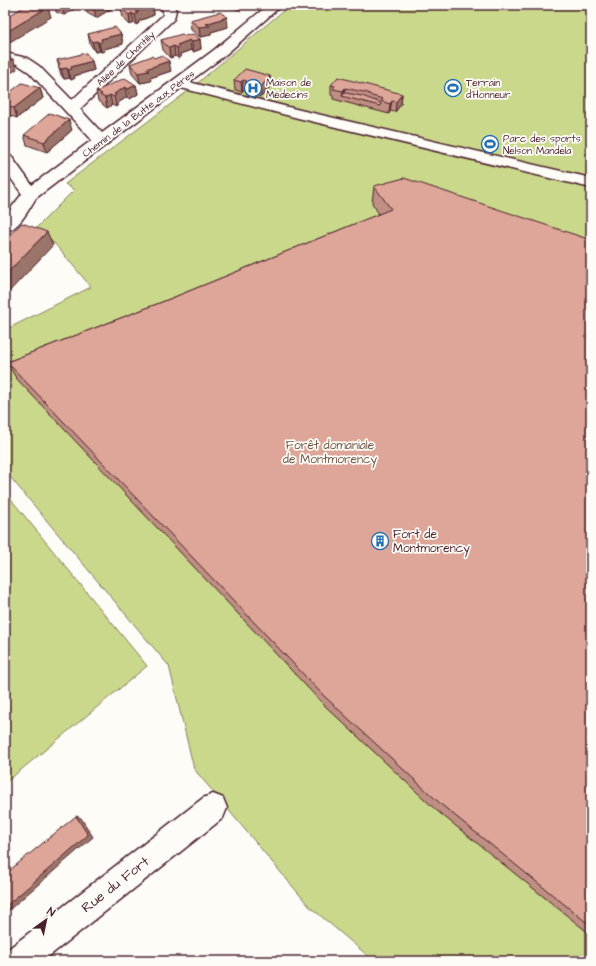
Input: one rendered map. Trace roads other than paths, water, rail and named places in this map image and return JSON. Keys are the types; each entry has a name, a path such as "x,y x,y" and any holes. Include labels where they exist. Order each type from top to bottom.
{"street":[{"name":"Allée de Chantilly","path":"72,108 169,16 170,10 165,5"},
{"name":"Chemin de la Butte aux Pères","path":"5,226 15,216 30,194 219,53 276,5"},
{"path":"5,58 22,61 34,69 101,140"},
{"path":"178,83 298,114 591,183"},
{"path":"5,159 30,194"},
{"name":"Rue du Fort","path":"18,961 213,808"}],"place":[{"name":"Maison de Médecins","path":"253,88"},
{"name":"Terrain d'Honneur","path":"453,88"},
{"name":"Parc des sports Nelson Mandela","path":"490,144"},
{"name":"Fort de Montmorency","path":"380,541"}],"park label":[{"name":"Forêt domaniale de Montmorency","path":"330,452"}]}
